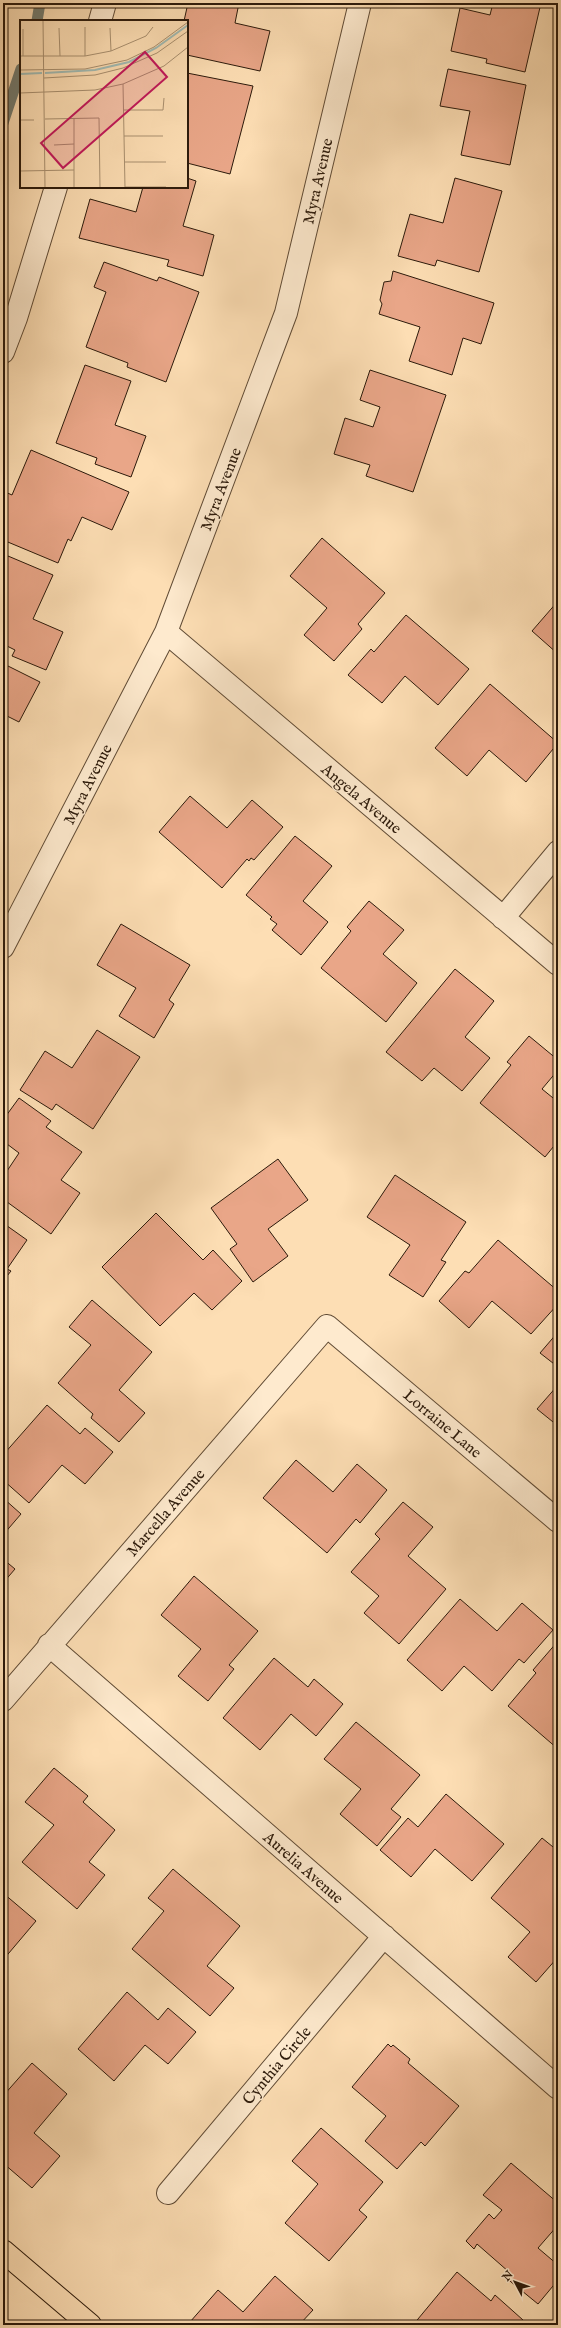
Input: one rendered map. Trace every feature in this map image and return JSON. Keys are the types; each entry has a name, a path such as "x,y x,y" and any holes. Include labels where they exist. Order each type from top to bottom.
{"main road":[{"path":"3,2251 90,2325"}],"street":[{"path":"100,20 105,3"},
{"name":"Myra Avenue","path":"3,947 166,632 286,313 360,3"},
{"path":"3,352 16,318 56,188"},
{"name":"Angela Avenue","path":"166,632 558,964"},
{"path":"503,918 558,852"},
{"name":"Lorraine Lane","path":"327,1326 558,1521"},
{"name":"Marcella Avenue","path":"3,1700 49,1645 327,1326"},
{"name":"Aurelia Avenue","path":"49,1645 558,2088"},
{"name":"Cynthia Circle","path":"168,2193 384,1936"}],"building":[{"path":"188,3 239,3 235,23 270,31 260,71 188,55 188,20 184,20"},
{"path":"493,3 541,3 525,72 486,63 487,59 451,51 460,8 490,15"},
{"path":"448,69 526,85 510,165 461,155 470,111 440,106"},
{"path":"188,73 253,86 230,174 188,163"},
{"path":"188,178 196,181 183,226 214,235 203,276 167,266 169,260 79,238 90,199 136,212 143,188 188,188"},
{"path":"455,178 502,191 479,272 437,260 435,266 398,256 410,214 443,223"},
{"path":"104,262 157,281 159,277 199,292 166,382 127,367 128,363 86,347 106,292 94,287"},
{"path":"393,271 494,303 481,344 463,338 452,375 409,361 420,327 379,314 382,304 380,300 384,282 391,281"},
{"path":"85,365 131,381 115,425 146,436 131,477 95,464 97,458 56,443"},
{"path":"370,370 446,395 413,492 366,476 370,465 334,454 345,418 373,427 380,407 360,400"},
{"path":"31,450 129,492 112,530 82,517 71,541 68,539 58,563 3,540 3,491 12,495"},
{"path":"322,538 385,593 358,624 362,629 334,661 304,635 327,608 290,576"},
{"path":"8,556 53,575 33,619 63,632 46,670 12,656 15,650 3,644 3,566"},
{"path":"558,601 558,654 532,631"},
{"path":"406,615 469,669 438,705 405,676 382,703 348,675 371,649 374,652"},
{"path":"6,665 40,682 19,722 3,714 3,669"},
{"path":"490,684 558,743 526,782 489,750 467,776 435,748"},
{"path":"190,796 227,828 252,800 283,827 254,860 251,858 249,861 247,859 222,888 159,832"},
{"path":"295,836 332,866 303,901 328,922 301,955 272,930 277,924 270,919 272,917 246,895"},
{"path":"369,901 404,930 383,954 417,983 386,1022 321,968 351,931 347,927"},
{"path":"121,924 190,965 169,1000 174,1004 154,1038 119,1016 136,988 97,965"},
{"path":"455,969 494,1001 465,1037 490,1058 462,1091 434,1068 422,1081 386,1052"},
{"path":"97,1030 140,1057 93,1129 56,1104 52,1110 20,1090 45,1051 72,1068"},
{"path":"529,1036 558,1060 558,1070 542,1089 558,1102 558,1141 545,1157 480,1103 511,1065 507,1062"},
{"path":"19,1098 51,1121 46,1127 82,1152 61,1180 80,1193 51,1234 3,1199 3,1177 19,1153 3,1141 3,1120"},
{"path":"278,1159 308,1200 268,1229 288,1256 253,1282 230,1249 237,1244 211,1208"},
{"path":"395,1175 466,1222 441,1260 446,1262 423,1297 389,1275 410,1245 367,1217"},
{"path":"156,1213 203,1260 213,1250 242,1281 212,1310 194,1293 160,1326 102,1267"},
{"path":"3,1223 27,1240 7,1269 11,1271 3,1281"},
{"path":"498,1240 558,1291 558,1304 531,1334 492,1301 469,1328 439,1301 465,1271 469,1273"},
{"path":"92,1300 152,1352 119,1390 145,1413 119,1442 91,1418 93,1414 58,1383 91,1345 69,1327"},
{"path":"558,1332 558,1367 540,1353"},
{"path":"558,1385 558,1426 537,1409"},
{"path":"47,1405 80,1434 85,1428 113,1452 85,1484 62,1465 29,1503 3,1480 3,1455"},
{"path":"296,1460 333,1492 357,1464 387,1490 360,1523 356,1519 327,1553 263,1498"},
{"path":"3,1498 21,1514 3,1535"},
{"path":"403,1502 433,1527 408,1556 446,1589 399,1644 364,1613 379,1596 351,1572 380,1539 375,1534"},
{"path":"3,1559 15,1569 3,1583"},
{"path":"194,1576 258,1631 229,1665 234,1669 208,1701 178,1676 201,1649 161,1615"},
{"path":"460,1599 497,1631 522,1603 553,1630 524,1663 519,1659 492,1691 464,1666 442,1691 407,1660"},
{"path":"558,1641 558,1749 508,1706 536,1673 533,1670"},
{"path":"274,1658 308,1687 314,1679 343,1704 316,1736 291,1714 260,1750 223,1718"},
{"path":"356,1722 420,1775 391,1809 401,1817 377,1846 340,1814 361,1789 324,1759"},
{"path":"54,1768 88,1796 83,1802 115,1830 89,1862 105,1875 77,1909 22,1862 54,1825 25,1802"},
{"path":"446,1794 504,1844 472,1881 435,1849 411,1877 380,1850 408,1818 418,1827"},
{"path":"542,1838 558,1851 558,1957 536,1982 508,1957 530,1932 491,1898"},
{"path":"173,1869 240,1926 207,1966 234,1988 210,2016 132,1949 164,1911 148,1898"},
{"path":"3,1893 36,1921 3,1960"},
{"path":"127,1992 158,2020 168,2008 196,2032 168,2064 145,2045 114,2081 78,2049"},
{"path":"388,2044 391,2047 393,2045 410,2059 408,2063 459,2106 425,2146 421,2142 397,2169 365,2141 386,2116 352,2087"},
{"path":"32,2063 67,2094 34,2133 60,2156 32,2188 3,2163 3,2096"},
{"path":"321,2128 383,2182 359,2210 367,2217 329,2261 285,2223 318,2184 292,2161"},
{"path":"511,2163 558,2203 558,2225 538,2248 558,2265 558,2280 538,2304 505,2277 509,2272 477,2244 474,2249 466,2241 489,2214 494,2219 502,2210 483,2195"},
{"path":"457,2272 491,2301 495,2295 523,2320 519,2325 413,2325"},
{"path":"275,2276 313,2310 299,2325 194,2325 190,2322 218,2290 243,2312"}],"waterway":[{"path":"37,20 40,3"},
{"path":"3,123 20,72"}]}
